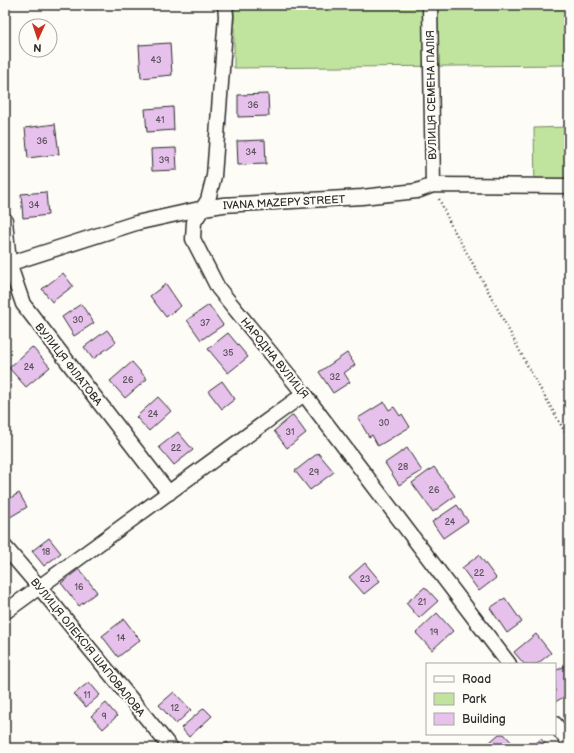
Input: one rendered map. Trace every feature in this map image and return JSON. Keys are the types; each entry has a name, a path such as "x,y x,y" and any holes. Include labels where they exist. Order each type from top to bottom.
{"street":[{"name":"НАРОДНА ВУЛИЦЯ","path":"225,5 226,16 214,176 208,200 194,222 193,239 218,288 304,394 508,663"},
{"name":"ВУЛИЦЯ СЕМЕНА ПАЛІЯ","path":"430,5 433,185"},
{"name":"IVANA MAZEPY STREET","path":"7,264 136,223 223,205 362,197 417,190 433,185 569,186"},
{"name":"ВУЛИЦЯ ФІЛАТОВА","path":"5,220 7,264 23,304 169,493"},
{"path":"5,612 40,588 304,394"},
{"name":"ВУЛИЦЯ ОЛЕКСІЯ ШАПОВАЛОВА","path":"5,547 171,748"},
{"path":"556,725 569,743"}],"path":[{"path":"433,185 451,225 569,439"}],"green space":[{"path":"234,5 569,5 569,65 234,68"},
{"path":"569,127 569,193 535,193 534,128"}],"building":[{"path":"170,43 172,75 141,78 139,45"},
{"path":"268,94 269,116 238,117 238,95"},
{"path":"173,107 174,130 147,132 145,109"},
{"path":"55,124 59,154 28,158 25,128"},
{"path":"265,140 266,164 238,165 237,141"},
{"path":"176,148 177,170 152,171 151,149"},
{"path":"46,192 48,215 23,218 21,194"},
{"path":"63,273 73,286 52,302 42,289"},
{"path":"166,284 181,306 166,317 150,296"},
{"path":"81,304 94,323 74,336 62,317"},
{"path":"209,305 223,325 201,340 187,320"},
{"path":"107,330 116,342 93,359 84,347"},
{"path":"228,333 248,357 228,373 208,349"},
{"path":"32,347 50,367 26,387 9,368"},
{"path":"347,353 355,365 344,373 350,382 333,393 319,372"},
{"path":"132,362 147,379 125,398 110,381"},
{"path":"222,381 235,399 222,409 208,391"},
{"path":"158,397 171,411 149,431 136,417"},
{"path":"384,402 389,410 394,407 400,416 402,414 410,427 378,446 372,435 369,437 358,418"},
{"path":"293,415 306,433 287,448 274,431"},
{"path":"178,432 193,450 174,465 159,447"},
{"path":"407,448 422,471 399,485 385,463"},
{"path":"318,453 334,472 310,490 295,471"},
{"path":"434,467 455,496 433,512 412,483"},
{"path":"19,493 27,507 7,519 5,516 5,501"},
{"path":"457,505 468,521 443,538 432,522"},
{"path":"49,538 61,553 44,566 32,551"},
{"path":"479,555 496,578 479,591 462,568"},
{"path":"365,563 380,581 364,594 349,577"},
{"path":"79,569 97,592 79,606 61,583"},
{"path":"425,587 438,601 419,618 406,603"},
{"path":"505,598 522,622 507,633 490,608"},
{"path":"437,613 453,631 432,650 416,633"},
{"path":"124,619 140,640 118,657 102,636"},
{"path":"536,634 551,653 538,663 523,663 514,652"},
{"path":"565,666 569,673 569,694 556,701 556,670"},
{"path":"89,682 100,695 86,707 74,694"},
{"path":"174,692 191,710 176,724 159,705"},
{"path":"106,703 117,716 103,729 91,716"},
{"path":"204,708 212,716 189,737 181,728"},
{"path":"498,735 505,735 517,748 483,748"},
{"path":"541,739 549,748 530,748"},
{"path":"227,742 232,748 219,748"}]}
